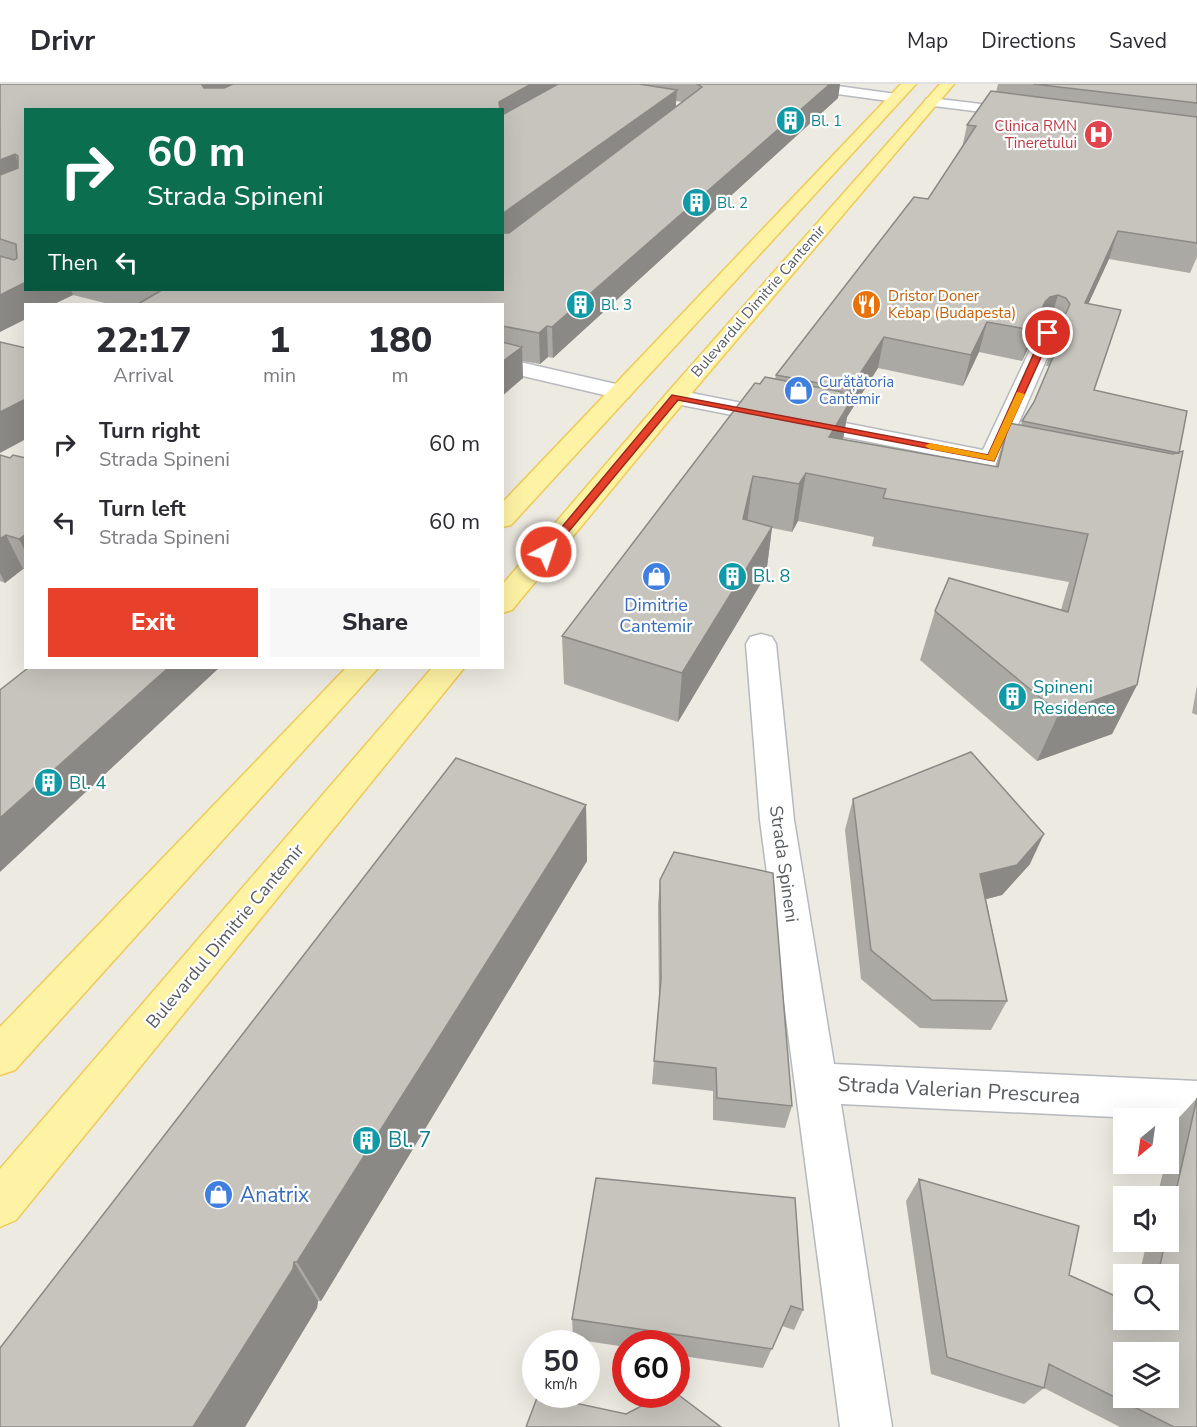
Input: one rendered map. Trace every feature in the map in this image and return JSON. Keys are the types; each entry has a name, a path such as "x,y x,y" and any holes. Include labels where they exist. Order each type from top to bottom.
{"main road":[{"name":"Bulevardul Dimitrie Cantemir","path":"504,602 676,397 947,84"},
{"name":"Bulevardul Dimitrie Cantemir","path":"504,517 903,91"},
{"path":"0,1056 362,669"},
{"name":"Bulevardul Dimitrie Cantemir","path":"0,1204 448,669"}],"street":[{"path":"793,84 903,91"},
{"path":"931,102 1034,115"},
{"path":"991,459 1048,333"},
{"path":"504,364 621,392"},
{"path":"676,397 1060,472"},
{"name":"Strada Spineni","path":"760,644 777,820 816,1083"},
{"name":"Strada Valerian Prescurea","path":"866,1427 816,1083 1197,1101"}],"building":[{"path":"0,84 204,84 202,85 204,88 224,88 233,84 531,84 499,102 500,108 24,108 24,283 0,295 0,256 14,260 17,258 16,244 0,239 0,175 18,168 18,156 15,154 0,160"},
{"path":"558,84 639,84 677,90 504,213 504,114"},
{"path":"697,84 830,84 552,327 547,326 539,333 504,326 504,303 140,303 160,291 504,291 504,233 509,233 702,87"},
{"path":"1033,84 1197,84 1197,103"},
{"path":"991,91 1197,117 1197,243 1118,231 1085,303 1121,310 1094,390 1187,411 1179,453 1022,421 1034,402 1062,336 1056,335 1070,304 1066,298 1058,295 1050,297 1045,302 1032,330 987,322 971,355 884,337 850,389 776,375 914,197 928,199 976,126 967,125"},
{"path":"0,342 24,348 24,400 0,412"},
{"path":"504,342 522,347 504,360"},
{"path":"765,377 842,392 836,401 849,404 829,437 998,467 1009,423 1173,454 1183,451 1137,685 1059,713 935,611 949,578 1068,612 1088,534 883,498 886,489 806,473 799,484 753,476 743,519 772,527 682,673 562,636 755,383 760,384"},
{"path":"0,455 10,458 13,455 24,458 24,535 19,539 6,535 0,539"},
{"path":"27,669 167,669 0,818 0,690"},
{"path":"971,752 1044,834 1017,865 980,874 1007,1001 932,1000 871,950 853,799"},
{"name":"Bl. 7","path":"456,758 586,805 297,1262 294,1262 293,1269 193,1427 0,1427 0,1348"},
{"path":"674,852 773,873 792,1106 717,1098 716,1068 654,1061 661,979 660,880"},
{"path":"1197,1098 1197,1427 1174,1427 1136,1408 1179,1408 1179,1342 1113,1342 1113,1396 1049,1364 1044,1388 947,1357 919,1179 1079,1226 1069,1275 1113,1295 1113,1330 1179,1330 1179,1264 1160,1264 1163,1252 1179,1252 1179,1186 1177,1186"},
{"path":"596,1178 795,1198 803,1310 791,1306 772,1349 690,1337 690,1330 645,1330 572,1319"},
{"path":"690,1404 721,1427 526,1427 533,1408 598,1408 626,1414 638,1408 690,1408"}],"slow traffic":[{"path":"930,446 991,459 1020,394"}],"place":[{"name":"Bl. 1","path":"790,121"},
{"name":"Clinica RMN Tineretului","path":"1098,135"},
{"name":"Bl. 2","path":"696,203"},
{"name":"Bl. 3","path":"580,305"},
{"name":"Dristor Doner Kebap (Budapesta)","path":"867,305"},
{"name":"Curățătoria Cantemir","path":"798,391"},
{"name":"Dimitrie Cantemir","path":"656,576"},
{"name":"Bl. 8","path":"732,576"},
{"name":"Spineni Residence","path":"1012,697"},
{"name":"Bl. 4","path":"48,783"},
{"name":"Bl. 7","path":"367,1140"},
{"name":"Anatrix","path":"219,1195"}],"route":[{"path":"546,552 676,397 991,459 1048,333"}]}
